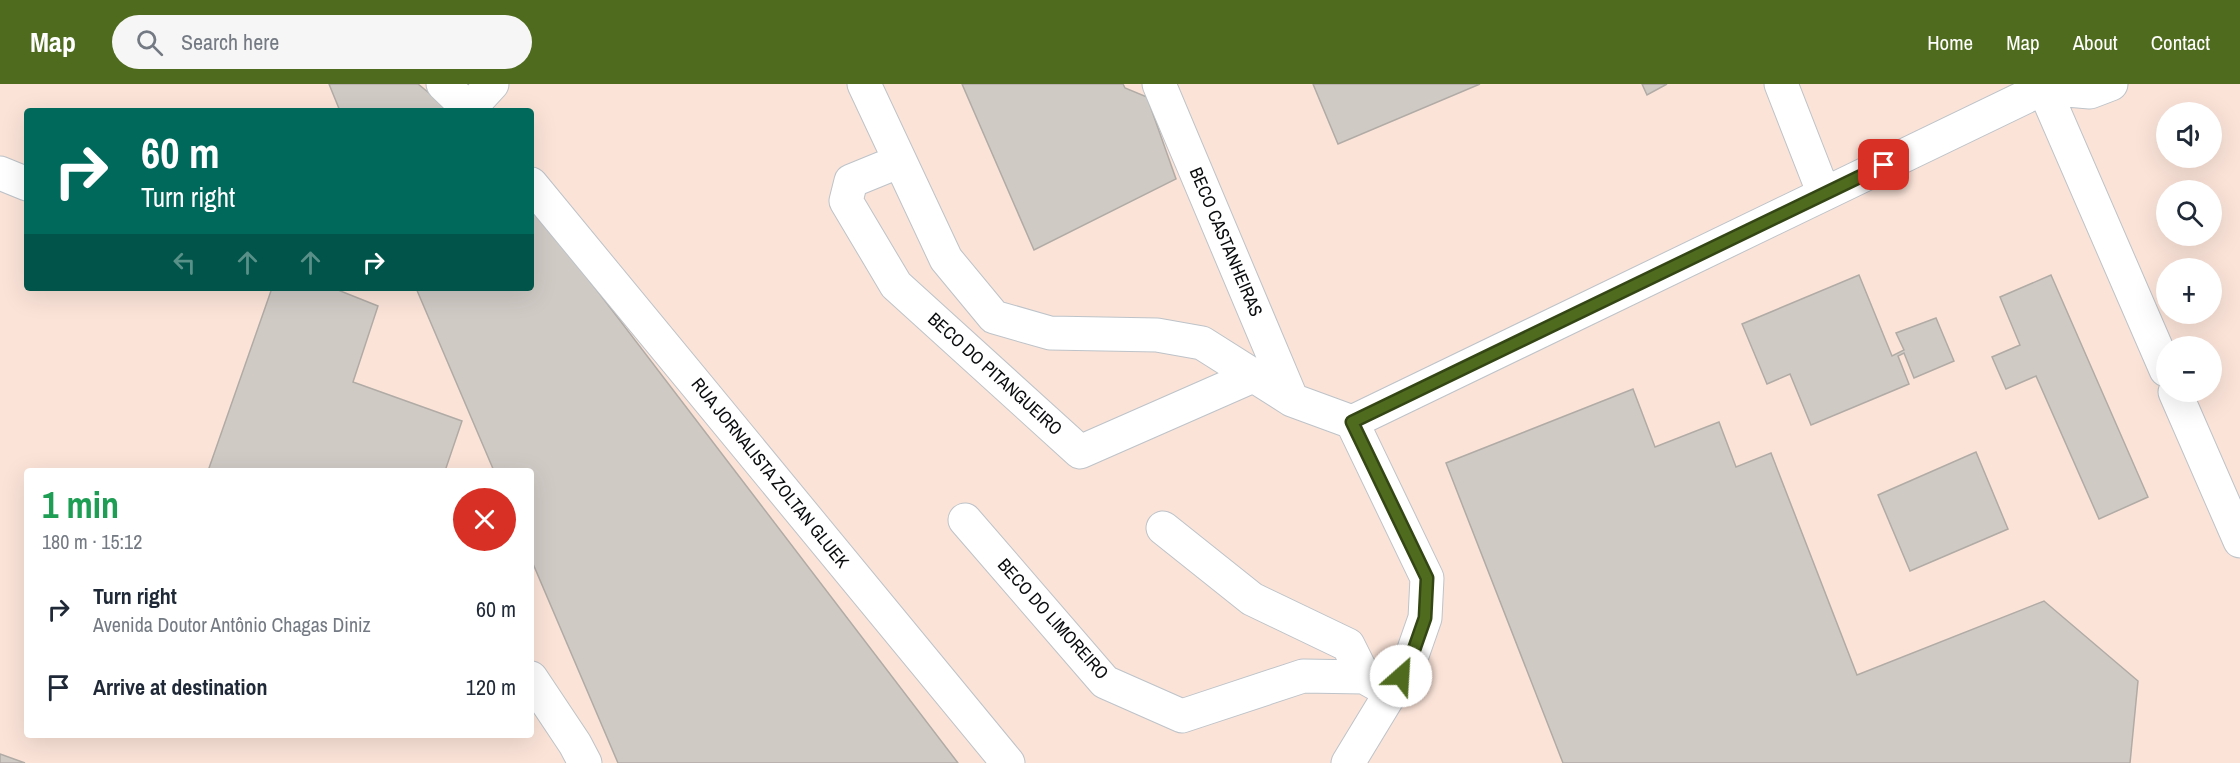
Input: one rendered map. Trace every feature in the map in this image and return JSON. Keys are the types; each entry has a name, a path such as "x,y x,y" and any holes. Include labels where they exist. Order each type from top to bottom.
{"street":[{"path":"443,84 468,108"},
{"path":"472,108 492,84"},
{"path":"864,84 946,259 994,317 1050,333 1157,335 1202,343 1292,400 1352,422 1427,578 1425,618 1410,661 1378,684 1348,763"},
{"name":"BECO CASTANHEIRAS","path":"1159,84 1292,400"},
{"path":"1781,84 1824,194"},
{"path":"1352,422 2043,86 2090,92 2111,84"},
{"path":"2043,86 2156,347"},
{"name":"BECO DO PITANGUEIRO","path":"900,161 852,181 846,201 867,239 896,285 1080,452 1253,376"},
{"path":"0,173 24,183"},
{"name":"RUA JORNALISTA ZOLTAN GLUEK","path":"534,188 1008,763"},
{"path":"2179,402 2240,541"},
{"name":"BECO DO LIMOREIRO","path":"965,520 1105,682 1182,716 1303,676 1378,684"},
{"path":"1163,528 1252,599 1348,645 1378,684"},
{"path":"534,682 585,763"}],"shaded area":[{"path":"0,84 2240,84 2240,763 0,763"}],"building":[{"path":"329,84 418,84 447,108 339,108"},
{"path":"962,84 1123,84 1125,88 1147,97 1176,179 1034,250"},
{"path":"1313,84 1480,84 1338,144"},
{"path":"1642,84 1667,84 1647,95"},
{"path":"534,208 958,763 618,763 534,566 534,468 493,468 417,291 534,291"},
{"path":"1859,275 1892,356 1904,350 1896,333 1936,318 1954,361 1914,378 1904,353 1898,356 1909,384 1811,425 1790,374 1767,384 1742,324"},
{"path":"2051,275 2148,497 2099,519 2036,376 2006,389 1992,357 2020,345 2000,297"},
{"path":"271,291 340,291 378,306 353,382 462,421 446,468 209,468"},
{"path":"1633,389 1655,447 1719,422 1736,467 1771,453 1857,675 2044,601 2138,681 2130,763 1563,763 1446,463"},
{"path":"1976,452 2008,529 1910,571 1878,495"},
{"path":"0,754 25,763 0,763"}],"route":[{"path":"1401,676 1410,661 1425,618 1427,578 1352,422 1884,165"}]}
